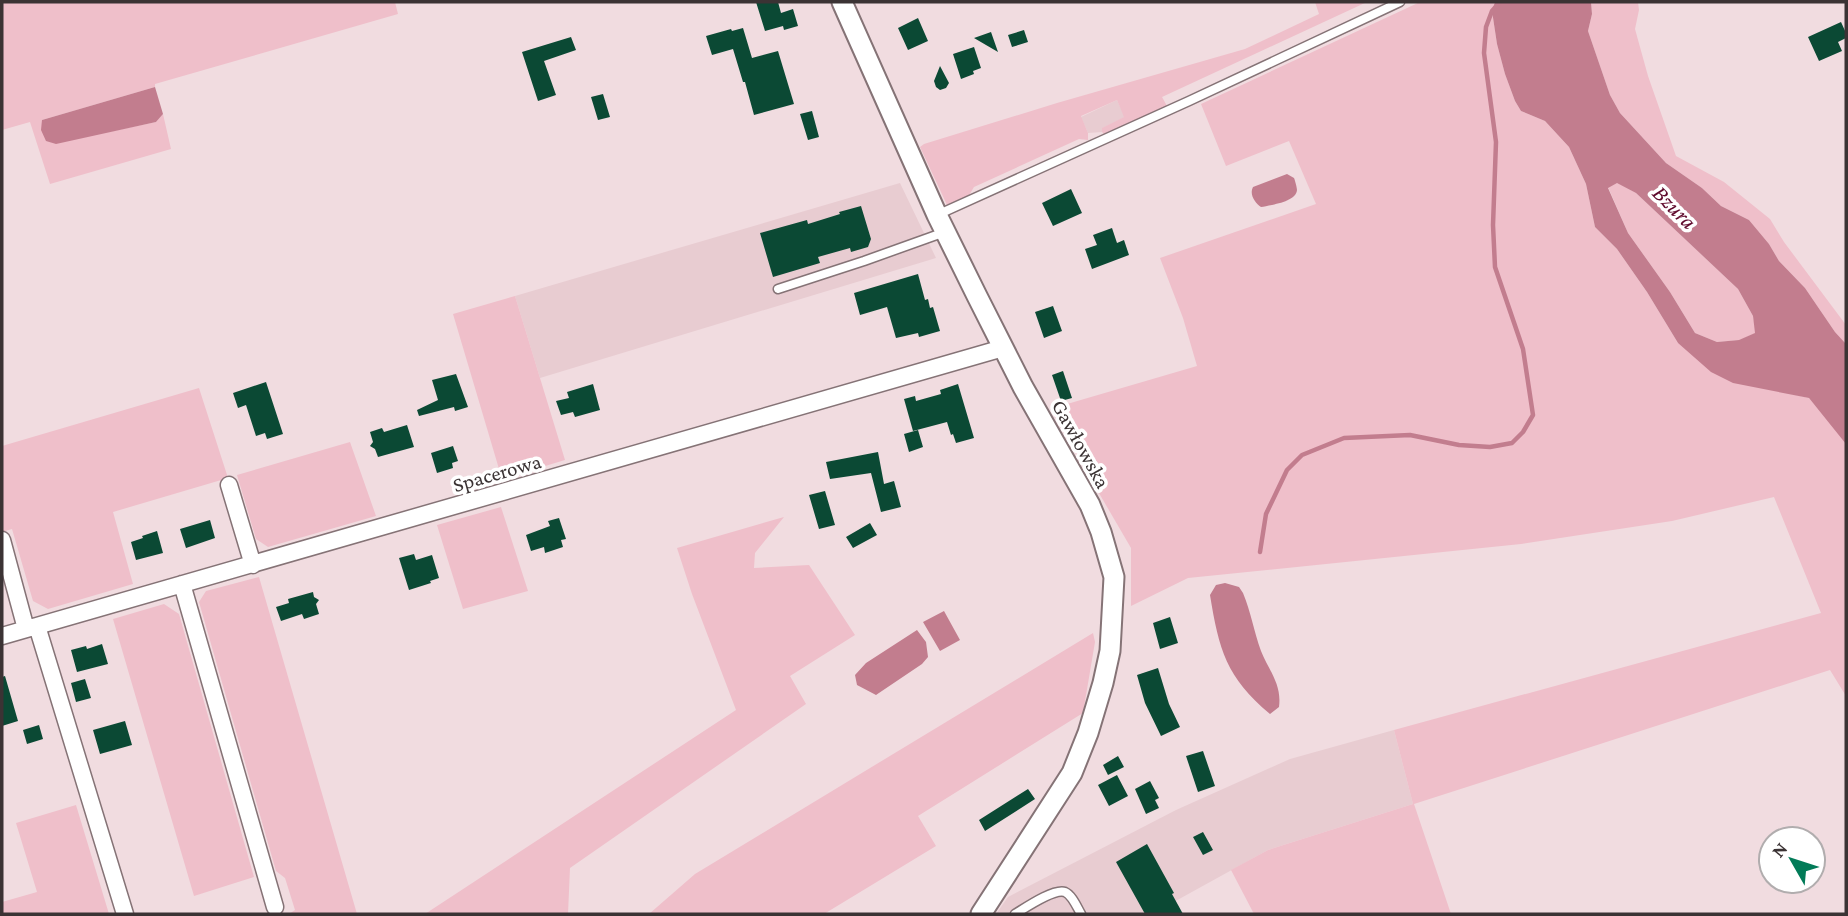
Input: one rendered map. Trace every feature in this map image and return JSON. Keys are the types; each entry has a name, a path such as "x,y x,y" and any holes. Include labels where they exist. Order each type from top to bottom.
{"street":[{"name":"Gawłowska","path":"842,2 941,224 1003,348 1090,505 1114,577 1110,651 1088,733 1072,773 981,914"},
{"name":"Spacerowa","path":"2,636 1003,348"},
{"path":"229,485 253,565"},
{"path":"2,540 125,914"},
{"path":"183,584 275,907"}],"lane":[{"path":"778,289 864,261 1140,124 1401,2"},
{"path":"1014,914 1048,895 1061,891 1067,893 1081,914"}],"shaded area":[{"path":"2,2 395,2 398,14 155,84 155,87 42,120 108,132 156,122 163,114 171,149 50,184 30,122 2,130"},
{"path":"1315,2 1367,2 1162,97 1167,106 1105,135 1102,128 1124,117 1117,100 1081,116 1088,140 1079,139 974,187 968,197 947,205 920,147 1057,103 1245,49 1319,14"},
{"path":"1420,2 1495,2 1492,11 1497,44 1515,101 1521,111 1545,121 1569,147 1586,184 1595,227 1617,249 1678,343 1783,392 1809,398 1843,438 1846,444 1846,696 1830,670 1414,804 1451,914 1254,914 1231,870 1268,850 1413,804 1394,730 1821,613 1774,497 1672,521 1521,544 1188,578 1131,606 1131,548 1050,409 1197,366 1183,318 1160,258 1316,204 1289,141 1226,166 1201,104"},
{"path":"1591,2 1638,2 1635,29 1676,156 1724,182 1770,219 1846,325 1846,344 1805,288 1779,261 1749,220 1721,206 1702,188 1666,163 1620,113 1610,95 1588,31 1592,14"},
{"path":"1117,100 1125,117 1103,128 1102,132 1088,133 1081,117"},
{"path":"1617,182 1636,193 1738,289 1753,316 1756,333 1740,340 1717,342 1695,333 1628,233 1608,187"},
{"path":"900,183 936,258 540,378 515,296"},
{"path":"515,296 565,460 502,479 453,314"},
{"path":"199,388 228,478 113,512 133,584 48,609 33,601 12,529 2,532 2,446"},
{"path":"350,442 376,516 268,547 256,539 237,475"},
{"path":"501,507 528,591 463,609 437,525"},
{"path":"784,517 755,553 754,568 809,565 855,635 790,676 806,704 570,868 568,914 425,914 736,710 677,548"},
{"path":"259,577 357,914 289,914 295,910 285,878 276,871 199,602 206,591"},
{"path":"164,604 179,614 254,877 194,896 113,619"},
{"path":"1093,633 1095,642 1083,713 918,816 936,846 824,914 649,914 695,874"},
{"path":"1394,730 1413,804 1268,850 1152,914 996,914 1008,897 1176,810 1290,759"},
{"path":"76,805 109,914 2,914 2,902 37,892 16,823"}],"water":[{"name":"Bzura","path":"1495,2 1591,2 1592,14 1588,31 1610,95 1620,113 1666,163 1702,188 1721,206 1749,220 1779,261 1805,288 1846,344 1846,444 1809,398 1733,383 1711,372 1678,343 1617,249 1595,227 1586,184 1569,147 1545,121 1521,111 1515,101 1497,44 1492,11","holes":["1617,183 1636,193 1738,289 1753,316 1755,333 1739,340 1717,342 1695,333 1628,233 1608,188"]},
{"path":"155,87 163,114 156,122 56,144 46,141 41,130 42,120"},
{"path":"1287,174 1294,178 1296,194 1282,202 1261,207 1252,195 1253,187"},
{"path":"1225,583 1239,587 1243,593 1261,651 1277,684 1279,707 1270,714 1243,688 1221,647 1210,595 1216,585"},
{"path":"944,611 960,640 940,651 923,622"},
{"path":"917,630 926,642 928,657 922,664 876,695 857,685 855,675 866,663"}],"building":[{"path":"756,2 778,2 781,13 793,9 798,26 784,30 783,26 765,31"},
{"path":"918,18 928,41 908,50 898,28"},
{"path":"1841,22 1846,33 1846,38 1838,42 1842,51 1819,61 1808,37"},
{"path":"743,28 752,58 778,51 794,104 754,115 733,49 712,55 706,36"},
{"path":"1024,30 1028,42 1012,47 1008,35"},
{"path":"991,32 998,52 974,38"},
{"path":"571,37 576,50 544,61 556,95 538,101 522,52"},
{"path":"974,47 981,68 961,79 953,54"},
{"path":"940,66 949,83 946,88 940,90 934,81"},
{"path":"603,94 610,117 598,120 591,97"},
{"path":"812,111 819,137 808,140 800,114"},
{"path":"1071,189 1082,213 1053,226 1042,203"},
{"path":"861,206 871,239 868,247 851,252 850,248 818,257 820,263 773,277 760,233 807,220 808,224"},
{"path":"1112,228 1117,243 1124,240 1129,255 1092,269 1085,249 1097,245 1093,235"},
{"path":"918,274 925,300 928,299 930,308 933,307 940,331 919,337 918,333 896,338 887,307 860,315 854,293"},
{"path":"1053,306 1062,331 1044,338 1035,312"},
{"path":"1063,371 1072,398 1061,401 1052,375"},
{"path":"456,374 468,407 455,411 454,407 419,416 417,410 438,400 432,380"},
{"path":"266,382 283,434 267,439 265,433 256,436 246,405 238,408 233,393"},
{"path":"593,384 600,410 575,417 573,412 561,415 556,401 569,398 567,392"},
{"path":"958,384 974,438 956,443 947,422 913,431 904,399 915,396 916,401 941,394 940,390"},
{"path":"407,425 414,447 378,457 375,449 370,446 373,442 370,432 382,428 384,432"},
{"path":"918,430 923,447 909,452 904,434"},
{"path":"453,446 458,461 452,463 453,468 437,473 431,453"},
{"path":"878,452 884,484 894,481 901,507 881,512 871,473 830,479 826,462"},
{"path":"825,491 835,525 819,529 809,495"},
{"path":"559,518 566,539 561,540 563,547 545,553 544,547 531,551 526,535 550,526 548,521"},
{"path":"210,520 215,538 186,548 180,529"},
{"path":"870,523 877,535 853,548 846,537"},
{"path":"157,531 163,553 136,560 131,542"},
{"path":"414,554 416,560 432,555 439,578 409,590 399,558"},
{"path":"313,592 314,597 319,600 316,604 319,614 304,619 302,614 281,621 276,607 289,603 288,599"},
{"path":"1170,617 1178,643 1160,649 1153,623"},
{"path":"102,644 108,664 77,672 71,650"},
{"path":"1158,668 1169,704 1180,727 1161,736 1145,703 1137,675"},
{"path":"5,676 18,721 2,726 2,677"},
{"path":"85,679 91,698 76,702 71,683"},
{"path":"125,721 132,745 100,754 93,730"},
{"path":"39,725 43,739 27,744 23,730"},
{"path":"1203,751 1215,786 1198,792 1186,756"},
{"path":"1118,756 1124,767 1108,775 1103,765"},
{"path":"1117,775 1128,796 1109,806 1098,785"},
{"path":"1150,781 1159,798 1155,800 1159,808 1146,814 1135,789"},
{"path":"1028,789 1035,799 985,831 979,820"},
{"path":"1203,832 1213,850 1203,855 1193,837"},
{"path":"1147,844 1183,914 1145,914 1116,862"}],"waterway":[{"path":"1260,552 1266,514 1287,470 1302,455 1344,438 1410,435 1459,445 1490,447 1512,443 1523,432 1533,415 1523,349 1495,267 1493,225 1496,142 1484,53 1486,27 1492,11 1500,2"}]}
